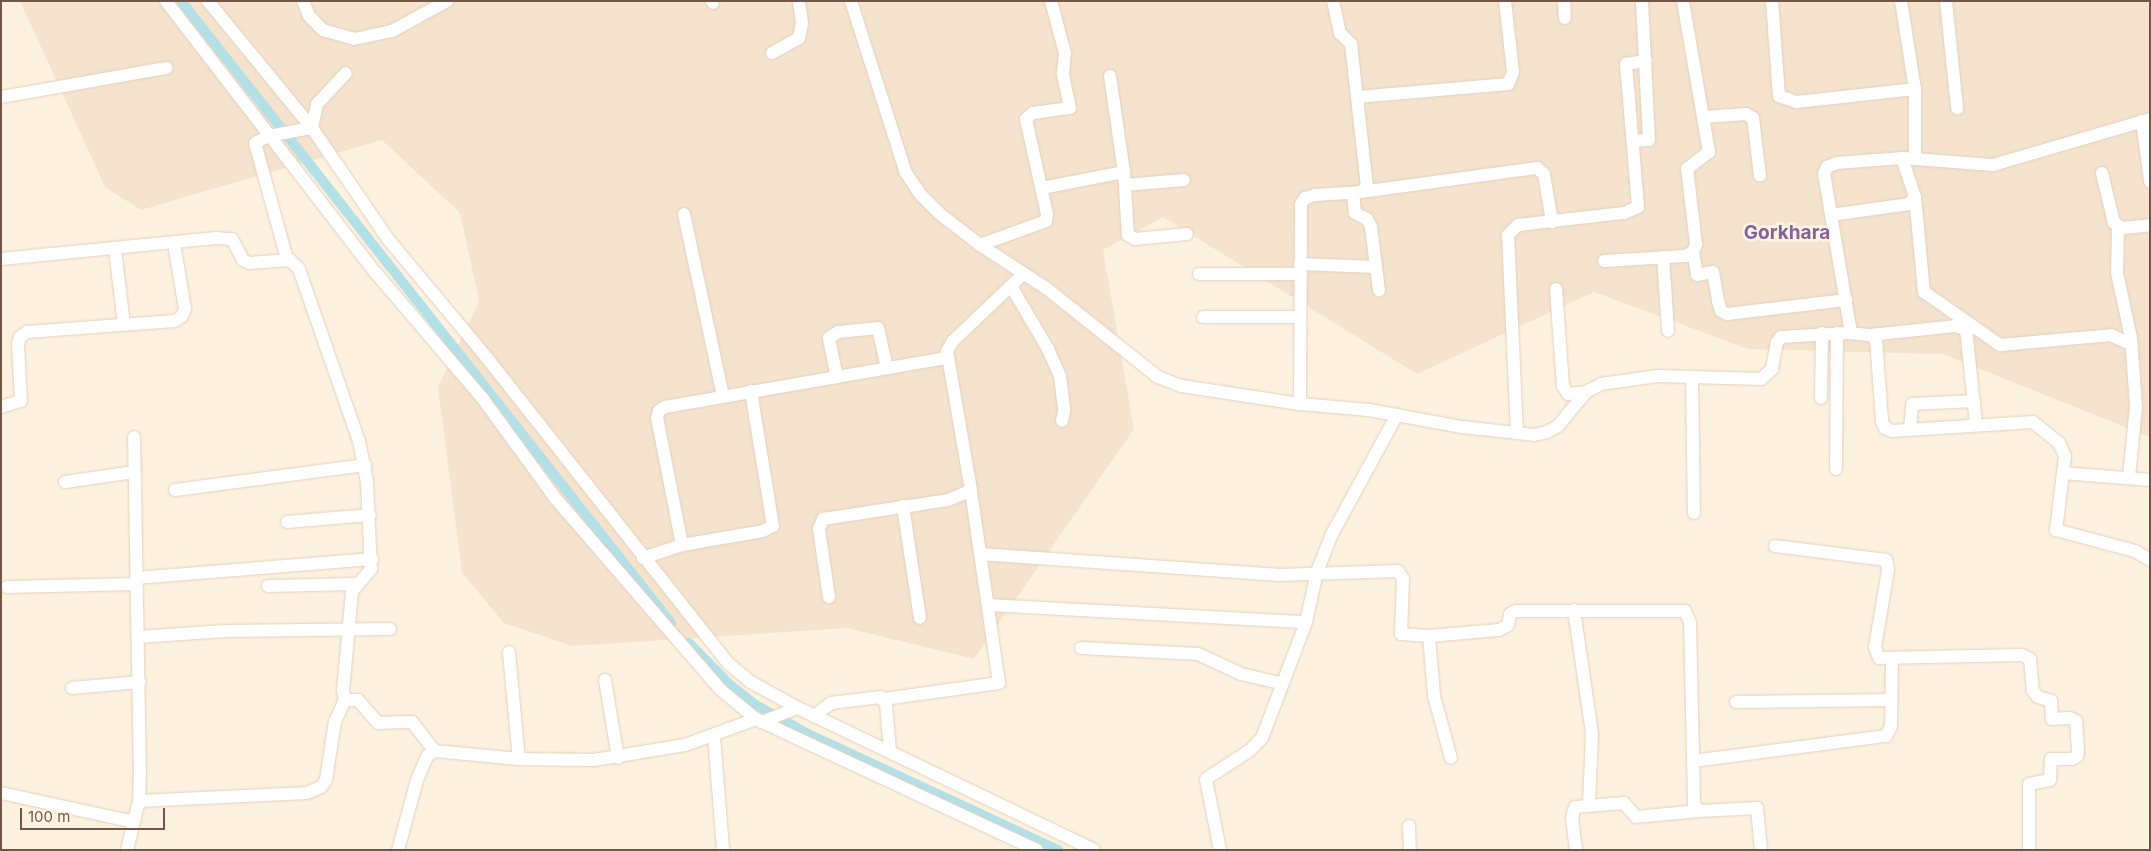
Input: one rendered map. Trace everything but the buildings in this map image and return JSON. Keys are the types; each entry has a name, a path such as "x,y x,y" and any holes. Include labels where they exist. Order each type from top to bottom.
{"street":[{"path":"166,1 273,136 375,272 483,399 556,499 720,690 761,720 1037,850"},
{"path":"208,1 309,129 388,239 487,358 643,558 728,663 751,682 795,709 814,716 1094,850"},
{"path":"303,1 309,16 323,30 354,39 392,31 448,1"},
{"path":"772,53 799,38 802,23 799,1"},
{"path":"851,1 906,173 920,194 980,245 1023,274 1158,377 1182,386 1517,433 1547,432 1558,426 1586,392"},
{"path":"980,245 1046,221 1042,188 1027,115 1070,108 1063,74 1065,53 1052,1"},
{"path":"1333,1 1340,33 1351,44 1368,175 1367,186 1357,193 1355,213 1367,219 1371,228 1379,290"},
{"path":"1357,97 1508,84 1513,72 1505,1"},
{"path":"1564,1 1565,18"},
{"path":"1633,141 1649,140 1642,1"},
{"path":"1683,1 1709,152 1687,169 1696,244 1693,252 1697,275 1713,272 1721,311 1727,314 1846,300"},
{"path":"1772,1 1776,88 1784,99 1796,102 1915,89"},
{"path":"1901,1 1915,89 1909,158 1915,198 1924,292 2000,346 2112,334 2132,345"},
{"path":"1946,1 1957,108"},
{"path":"1517,433 1508,235 1518,225 1624,213 1638,207 1626,64 1646,61"},
{"path":"1,96 166,68"},
{"path":"309,129 318,104 346,73"},
{"path":"1110,76 1124,172 1127,230 1131,237 1187,234"},
{"path":"1704,117 1746,114 1753,118 1760,176"},
{"path":"1836,469 1843,333 1850,327 1824,174 1827,167 1837,163 1909,158 1993,165 2146,120 2150,181"},
{"path":"268,586 355,584 367,576 372,558 365,465 299,269 287,259 254,152 255,143 273,136 309,129"},
{"path":"1300,404 1300,216 1306,198 1357,193 1537,168 1544,174 1552,222"},
{"path":"1042,188 1124,172"},
{"path":"2102,173 2112,217 2118,227 2117,273 2132,345 2136,406 2128,478"},
{"path":"1125,185 1184,180"},
{"path":"1831,215 1904,207 1915,198"},
{"path":"684,214 723,396"},
{"path":"2118,227 2150,226"},
{"path":"1,259 232,239 243,260 249,263 287,259"},
{"path":"1,407 21,401 18,344 20,337 27,332 175,321 182,316 185,309 174,243"},
{"path":"115,249 124,324"},
{"path":"1604,261 1663,257 1693,252"},
{"path":"1663,257 1668,331"},
{"path":"1199,274 1376,267"},
{"path":"814,716 831,703 877,696 884,699 999,683 971,490 947,358 953,341 1023,274"},
{"path":"1011,286 1048,349 1060,376 1064,411 1062,421"},
{"path":"1556,289 1563,386 1568,394 1586,392 1601,384 1622,379 1692,377 1761,379 1772,369 1777,342 1781,337 1822,333 1870,335 1962,326 1968,335 1976,424"},
{"path":"1203,317 1300,317"},
{"path":"837,377 829,338 838,332 874,326 881,332 887,368"},
{"path":"1821,398 1822,333"},
{"path":"1870,335 1876,339 1878,348 1882,421 1892,431 1976,424 2033,422 2063,448 2056,530 2135,551 2150,560"},
{"path":"682,545 657,418 659,411 674,404 947,358"},
{"path":"1692,377 1694,513"},
{"path":"643,558 682,545 763,531 773,526 751,391"},
{"path":"1910,429 1912,404 1974,401"},
{"path":"1220,850 1206,778 1257,745 1280,683 1306,622 1317,572 1332,534 1397,415"},
{"path":"127,850 139,800 140,682 136,581 134,437"},
{"path":"176,490 365,465"},
{"path":"65,482 134,472"},
{"path":"2062,473 2150,480"},
{"path":"829,597 819,529 823,519 948,500 971,490"},
{"path":"903,506 920,618"},
{"path":"288,522 370,515"},
{"path":"1775,546 1886,560 1888,570 1875,647 1879,658 2028,657 2032,663 2033,691 2038,697 2051,701 2052,719 2076,720 2078,756 2051,759 2050,780 2029,784 2029,850"},
{"path":"980,554 1271,574 1398,571 1403,579 1401,634 1429,636 1499,630 1508,625 1510,614 1516,611 1574,610 1688,614 1694,804 1699,811"},
{"path":"7,588 136,581 372,558"},
{"path":"139,800 315,792 326,780 335,721 346,700 348,629 355,584"},
{"path":"988,605 1306,622"},
{"path":"1574,610 1592,734 1588,782 1589,805"},
{"path":"138,637 225,631 390,629"},
{"path":"1429,636 1434,696 1451,758"},
{"path":"1081,648 1198,654 1241,674 1280,683"},
{"path":"508,652 519,759"},
{"path":"1693,761 1886,736 1891,726 1892,659"},
{"path":"605,680 618,758"},
{"path":"72,688 140,682"},
{"path":"884,699 890,752"},
{"path":"346,700 358,700 378,723 412,722 435,751"},
{"path":"1736,702 1891,700"},
{"path":"398,850 417,780 427,756 435,751 519,759 618,758 714,737 795,709"},
{"path":"714,737 723,850"},
{"path":"1,793 134,822"},
{"path":"1576,850 1572,812 1575,807 1624,803 1636,817 1754,806 1758,812 1761,850"},
{"path":"1409,826 1410,850"}],"shaded area":[{"path":"20,1 2150,1 2150,437 1942,354 1748,349 1594,292 1417,374 1163,217 1103,250 1134,429 974,659 847,628 572,646 504,623 462,573 438,387 479,301 460,213 382,140 141,210 105,187"}],"waterway":[{"path":"181,1 671,623"},
{"path":"689,643 730,685 754,704 806,733 1058,850"}],"district":[{"name":"Gorkhara","path":"1787,233"}]}
